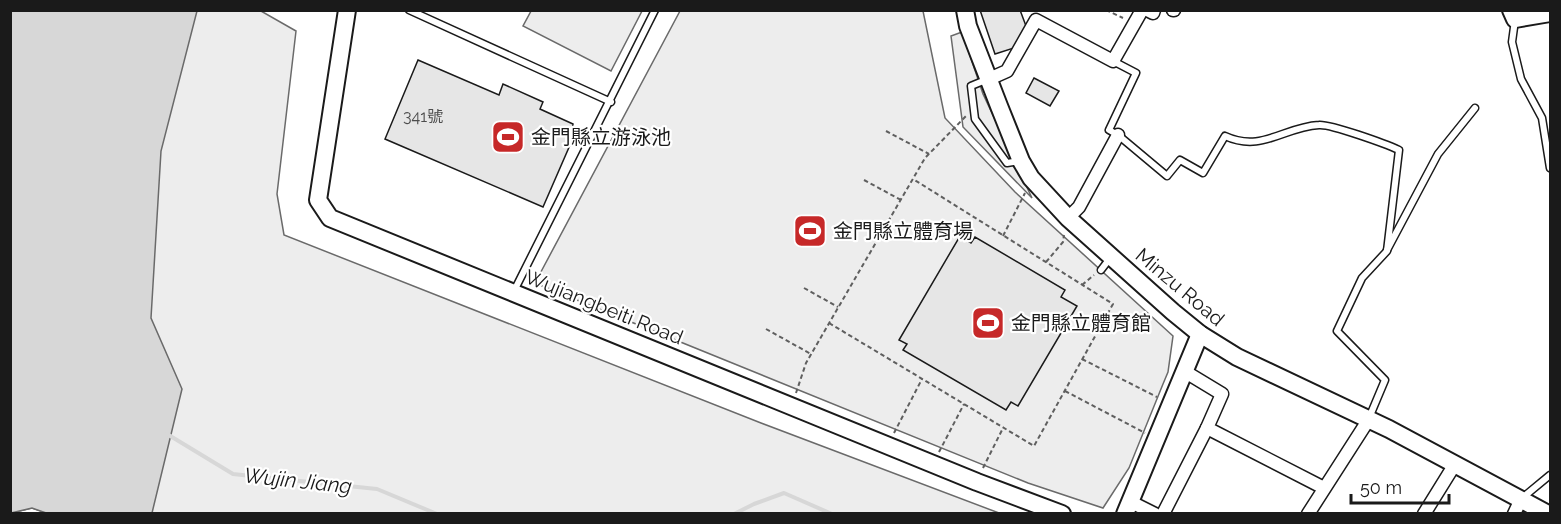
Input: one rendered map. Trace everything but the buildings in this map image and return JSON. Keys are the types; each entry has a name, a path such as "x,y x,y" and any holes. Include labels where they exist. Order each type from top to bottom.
{"street":[{"name":"Wujiangbeiti Road","path":"347,10 318,200 330,218 977,482 1062,513"},
{"name":"Minzu Road","path":"965,10 968,26 1022,161 1040,189 1068,218 1200,334 1237,357 1369,419 1455,464 1517,506 1548,513"},
{"path":"989,79 1007,71 1038,15 1113,61 1142,10"},
{"path":"1147,10 1154,13 1154,10"},
{"path":"1513,15 1551,13"},
{"path":"1068,218 1078,207 1118,135"},
{"path":"1155,513 1128,508 1200,334"},
{"path":"1164,513 1222,394 1184,371"},
{"path":"1308,513 1369,419"},
{"path":"1207,428 1324,488"},
{"path":"1424,513 1455,464"}],"lane":[{"path":"410,10 611,102"},
{"path":"513,293 656,10"},
{"path":"1513,15 1512,42 1521,79 1542,118 1551,168"},
{"path":"1113,61 1136,73 1109,130 1167,176 1180,160 1203,173 1225,136 1237,142 1259,142 1321,125 1399,150 1387,250"},
{"path":"989,79 971,86 975,119 1007,163 1022,161"},
{"path":"1369,419 1385,380 1337,331 1362,278 1387,250 1438,154 1475,108"},
{"path":"1101,270 1112,256"},
{"path":"1517,506 1551,475"}],"path":[{"path":"1106,10 1134,24"},
{"path":"792,406 806,363 913,179 929,154 974,107"},
{"path":"886,131 929,154"},
{"path":"829,322 1034,446 1113,304 913,179"},
{"path":"864,180 901,200"},
{"path":"1003,236 1026,190"},
{"path":"1046,262 1063,242 1068,218"},
{"path":"1082,285 1101,270"},
{"path":"804,288 838,307"},
{"path":"766,329 811,354"},
{"path":"1083,359 1171,405"},
{"path":"887,445 922,379"},
{"path":"1065,391 1157,439"},
{"path":"933,464 964,404"},
{"path":"977,482 1003,428"}],"shaded area":[{"path":"531,10 642,11 611,71 523,26"},
{"path":"10,11 261,11 296,31 277,194 284,235 761,423 999,513 49,514 32,508 11,513"},
{"path":"10,11 197,11 161,151 151,318 182,389 152,513 49,514 32,508 11,513"},
{"name":"金門縣立體育場","path":"680,11 923,11 945,118 1015,192 1173,336 1168,372 1129,468 1103,508 1028,483 535,283"},
{"path":"962,32 983,94 1032,198 963,127 951,36"}],"waterway":[{"name":"Wujin Jiang","path":"167,434 233,474 377,489 437,514"},
{"name":"Wujin Jiang","path":"734,514 784,493 832,514"}],"place":[{"name":"金門縣立游泳池","path":"508,137"},
{"name":"金門縣立體育場","path":"810,231"},
{"name":"金門縣立體育館","path":"988,323"}]}
